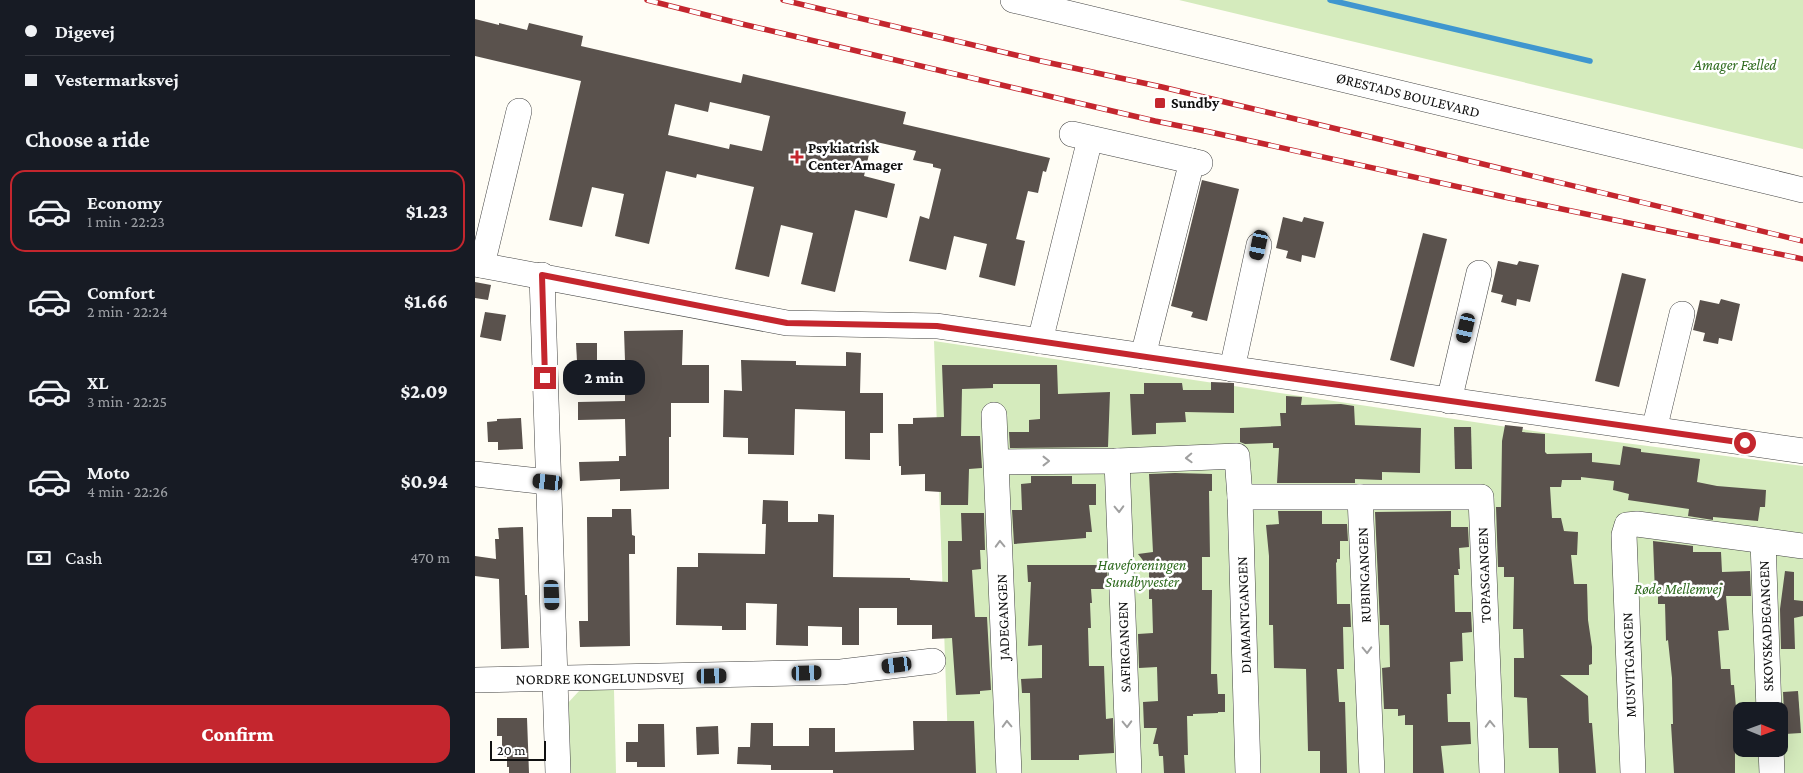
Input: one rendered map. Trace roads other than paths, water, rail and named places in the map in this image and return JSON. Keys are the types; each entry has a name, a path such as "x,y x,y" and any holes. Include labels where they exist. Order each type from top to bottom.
{"street":[{"name":"ØRESTADS BOULEVARD","path":"1013,0 1803,190"},
{"path":"519,111 479,264 787,323 937,326 1803,451"},
{"path":"1040,341 1081,136 1196,162 1143,356"},
{"path":"1232,369 1259,245"},
{"path":"1449,401 1479,273"},
{"path":"542,275 558,773"},
{"path":"1654,430 1682,314"},
{"name":"JADEGANGEN","path":"994,415 1009,773"},
{"name":"DIAMANTGANGEN","path":"1117,461 1237,456 1241,497 1248,773"},
{"path":"997,462 1117,461"},
{"name":"SAFIRGANGEN","path":"1117,461 1129,773"},
{"path":"475,474 548,482"},
{"path":"1241,497 1360,497"},
{"name":"TOPASGANGEN","path":"1360,497 1481,497 1491,773"},
{"name":"RUBINGANGEN","path":"1360,497 1372,773"},
{"name":"MUSVITGANGEN","path":"1633,773 1624,535 1627,525 1637,524 1803,546"},
{"name":"SKOVSKADEGANGEN","path":"1763,541 1769,702"},
{"name":"NORDRE KONGELUNDSVEJ","path":"475,680 841,672 933,661"},
{"path":"1771,758 1772,773"}],"waterway":[{"path":"1330,0 1590,61"}],"railway":[{"path":"647,0 1155,121 1509,198 1803,259"},
{"path":"783,0 1041,61 1162,87 1803,241"}],"place":[{"name":"Sundby","path":"1160,103"},
{"name":"Psykiatrisk Center Amager","path":"797,157"}],"park label":[{"name":"Amager Fælled","path":"1735,65"},
{"name":"Haveforeningen Sundbyvester","path":"1142,574"},
{"name":"Røde Mellemvej","path":"1678,589"}]}
